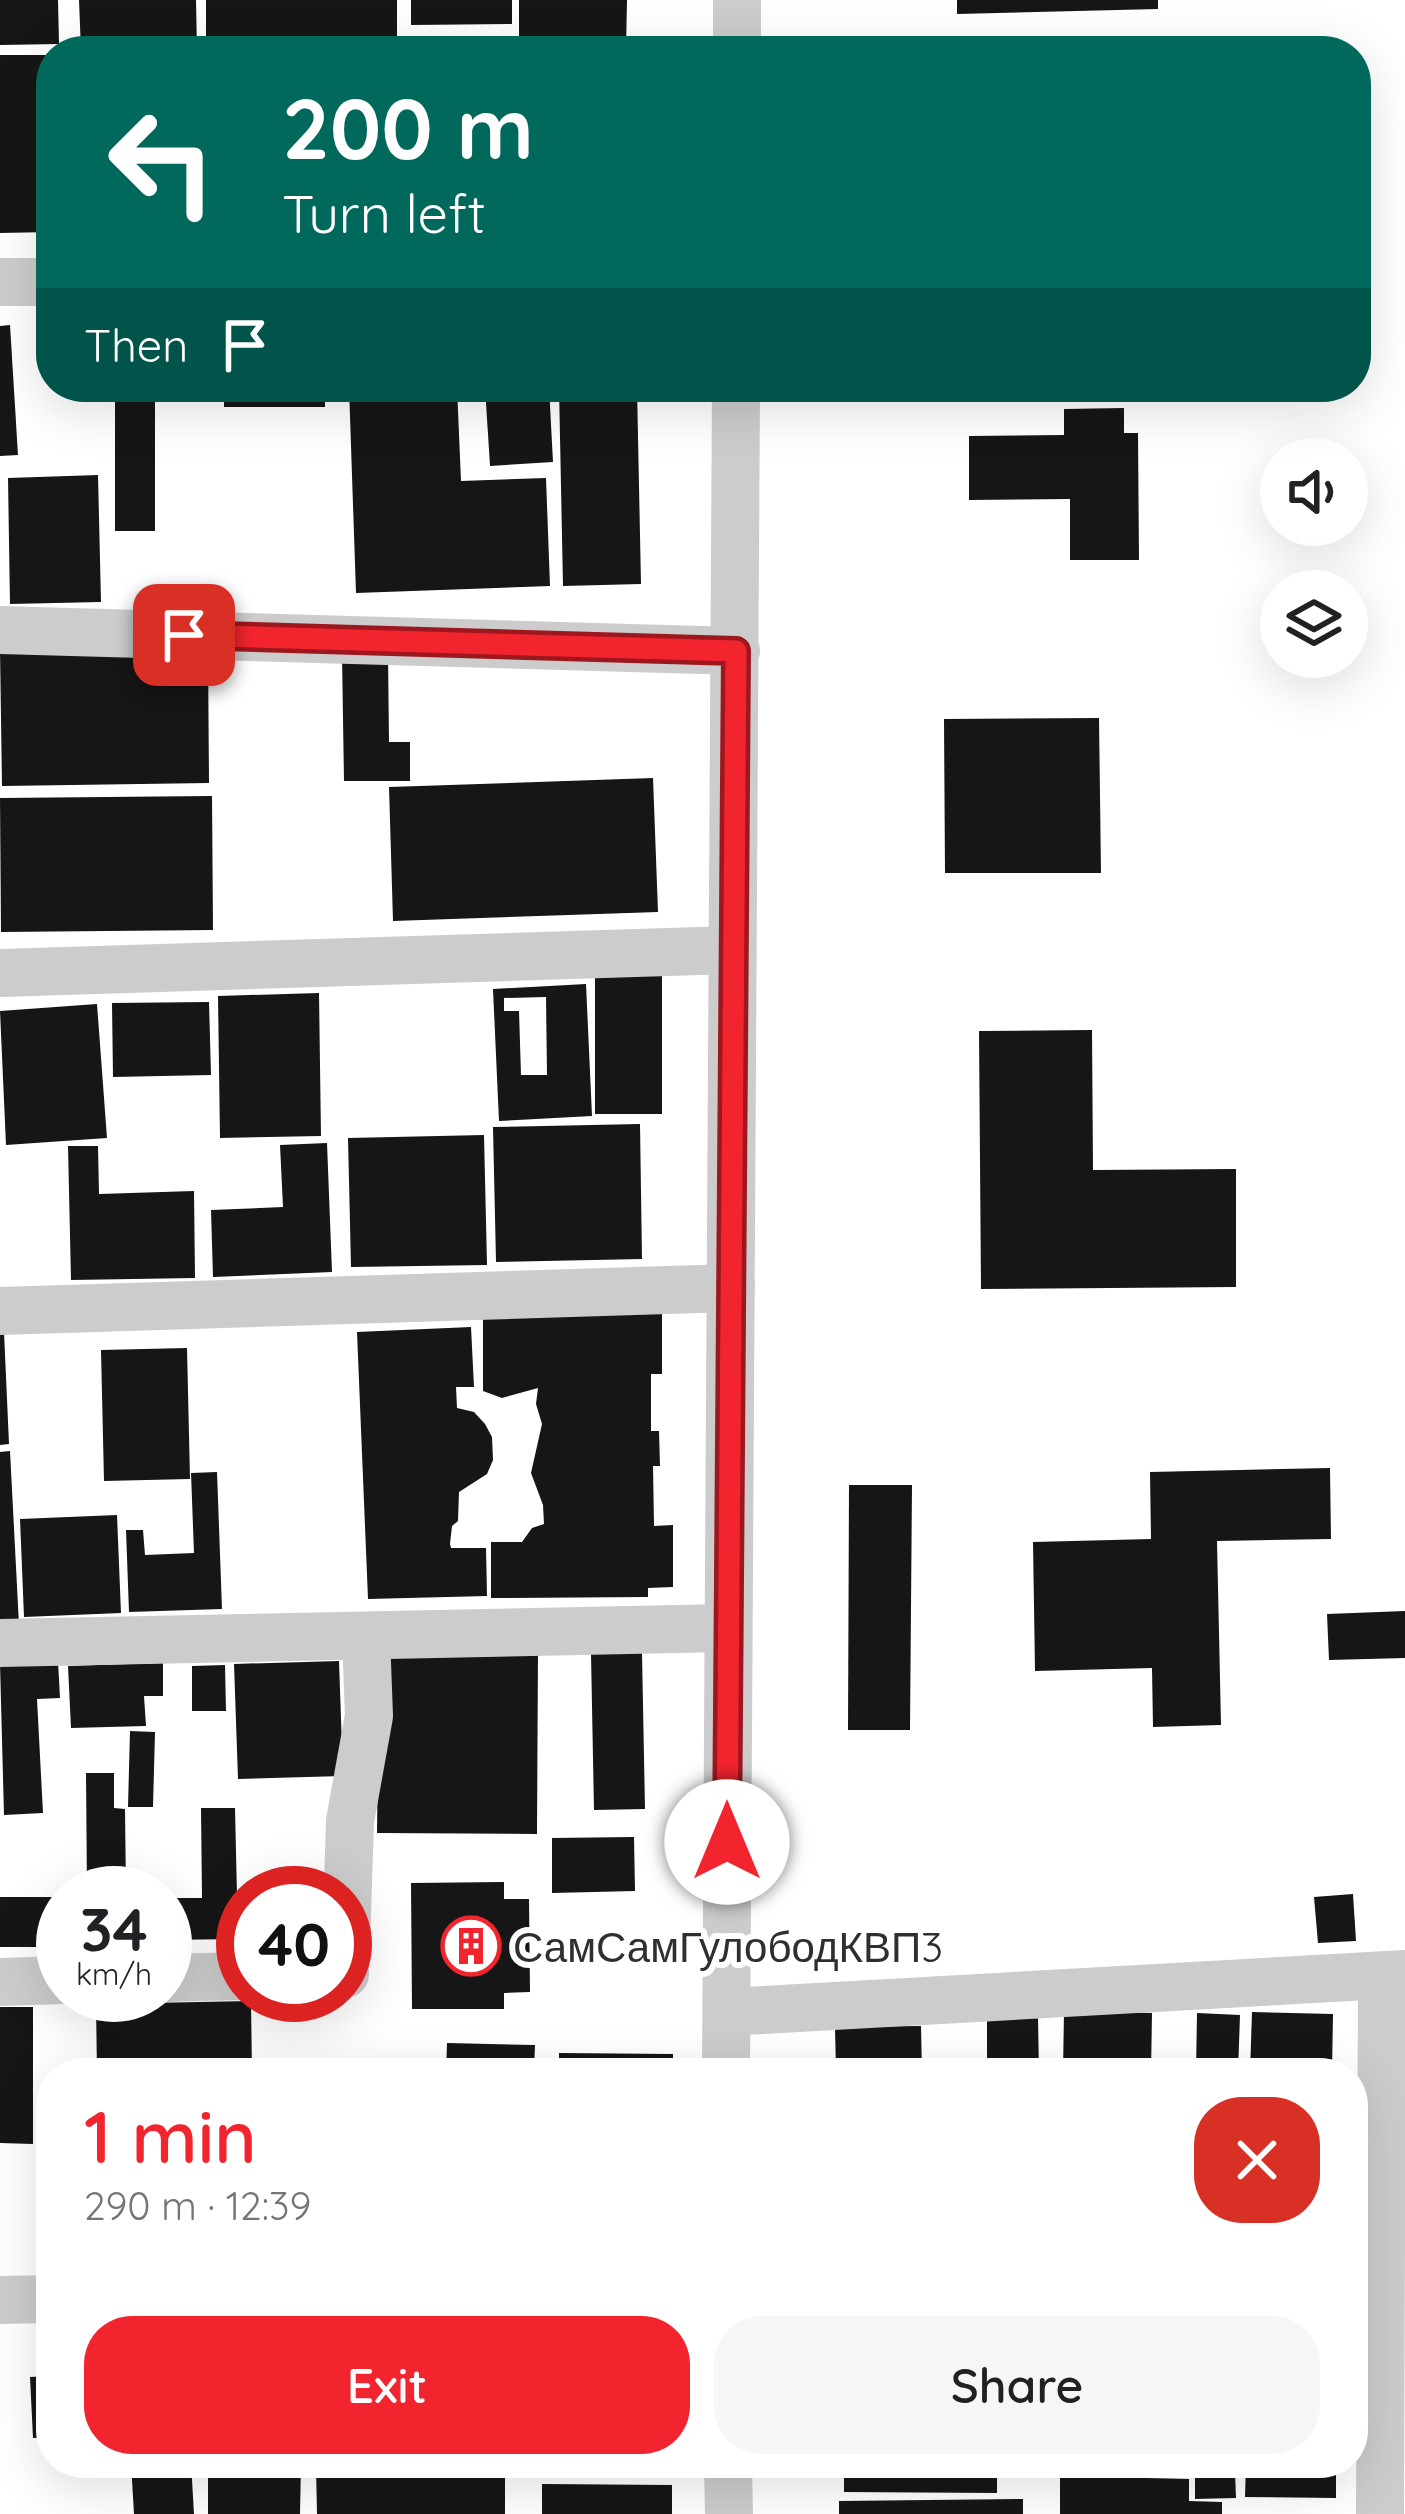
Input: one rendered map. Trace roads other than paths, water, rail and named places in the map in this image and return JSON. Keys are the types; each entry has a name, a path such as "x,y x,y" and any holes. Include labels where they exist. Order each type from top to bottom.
{"street":[{"path":"737,0 737,36"},
{"path":"0,281 36,281"},
{"path":"726,2058 736,402"},
{"path":"0,630 736,651"},
{"path":"0,974 732,950"},
{"path":"0,1311 731,1288"},
{"path":"0,1643 727,1628"},
{"path":"349,1866 350,1822 369,1716 366,1636"},
{"path":"727,2012 1393,1975 1380,2514"},
{"path":"0,1982 36,1981"},
{"path":"0,2300 36,2299"},
{"path":"728,2478 729,2514"}],"place":[{"name":"СамСамГулободКВП3","path":"471,1946"}]}
